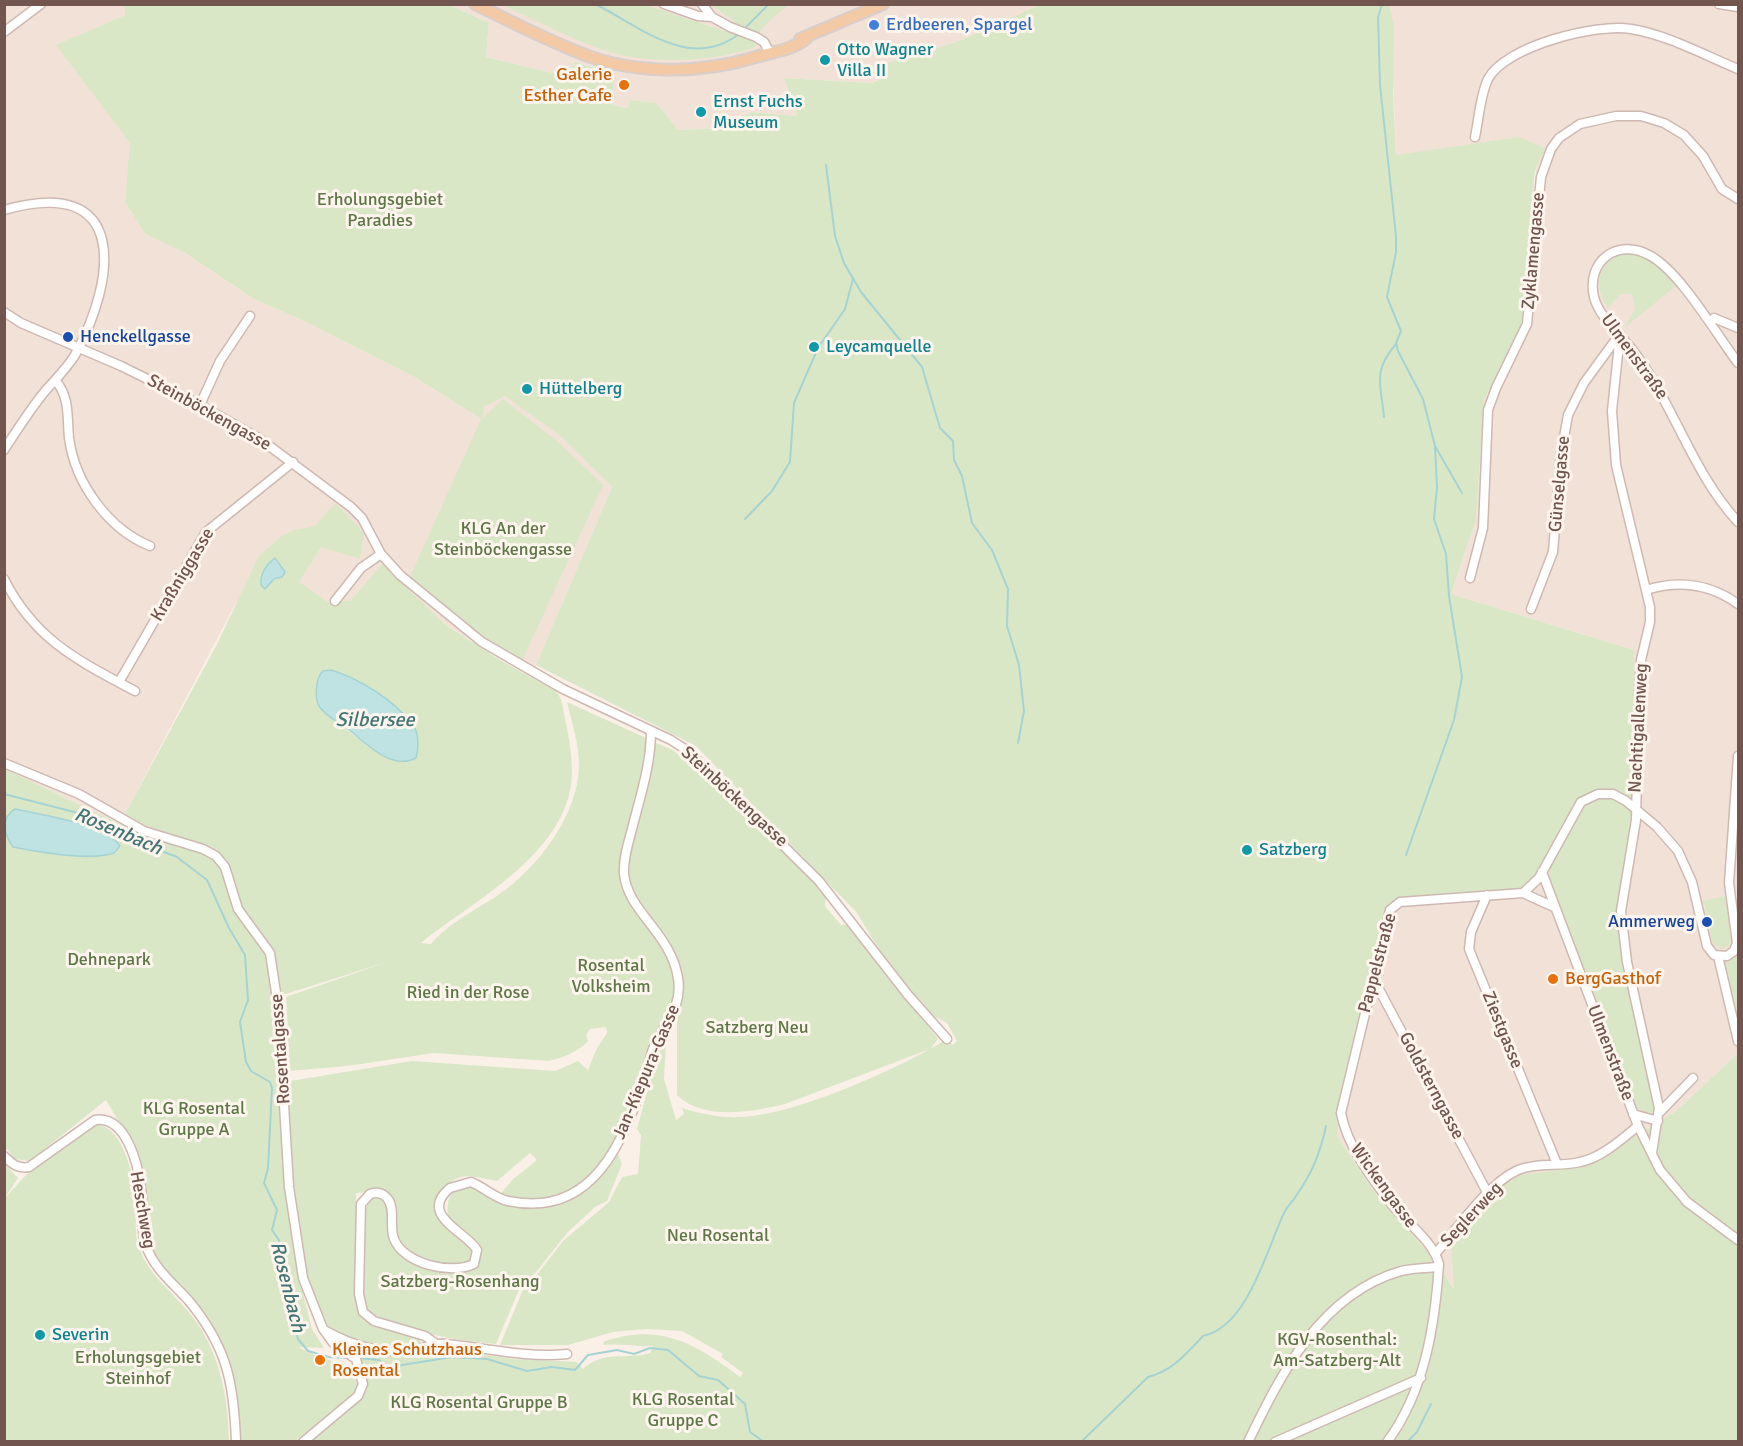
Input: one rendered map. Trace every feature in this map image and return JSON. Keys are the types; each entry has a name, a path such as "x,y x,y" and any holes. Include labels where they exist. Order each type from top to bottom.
{"main road":[{"path":"475,4 581,53 611,63 695,69 726,65 770,53 779,46 807,38 883,4"}],"street":[{"path":"4,32 41,4"},
{"path":"664,4 698,16 712,17"},
{"path":"702,4 712,17 764,42 770,53"},
{"path":"1719,4 1738,7"},
{"path":"1475,137 1484,92 1494,70 1524,51 1563,38 1610,28 1629,28 1660,37 1738,69"},
{"name":"Zyklamengasse","path":"1470,578 1483,528 1488,410 1496,388 1527,324 1541,177 1551,149 1559,138 1580,124 1616,116 1652,120 1684,135 1703,156 1722,189 1738,199"},
{"path":"4,210 51,203 81,209 93,218 104,244 104,276 78,348 4,450"},
{"name":"Ulmenstraße","path":"1738,363 1668,268 1648,254 1631,248 1622,248 1607,255 1594,275 1594,300 1655,380 1702,475 1738,522"},
{"name":"Steinböckengasse","path":"4,312 21,323 200,405 260,439 293,462 363,518 381,554 416,590 500,655 576,696 680,746 697,759 719,784 810,871 908,995 947,1039"},
{"path":"200,405 220,361 250,316"},
{"path":"1714,318 1738,328"},
{"name":"Nachtigallenweg","path":"1620,334 1612,403 1614,446 1616,465 1646,590 1650,622 1641,660 1636,820 1622,902 1622,935 1659,1117 1652,1154"},
{"name":"Günselgasse","path":"1531,609 1553,552 1560,463 1568,415 1584,382 1620,334"},
{"path":"56,381 64,391 70,439 82,479 97,503 116,523 130,536 150,546"},
{"name":"Kraßniggasse","path":"118,682 206,532 293,462"},
{"path":"335,601 361,568 381,554"},
{"path":"4,579 32,623 54,644 82,664 135,691"},
{"path":"1646,590 1662,585 1688,584 1727,596 1738,604"},
{"name":"Jan-Kiepura-Gasse","path":"435,1343 425,1336 374,1321 363,1312 359,1294 361,1204 370,1194 380,1193 386,1196 391,1207 392,1234 400,1249 409,1256 426,1263 462,1268 474,1264 477,1253 471,1242 444,1219 441,1204 450,1188 471,1182 505,1201 546,1202 579,1190 595,1178 609,1160 633,1110 653,1048 676,1009 679,995 678,976 666,943 634,902 624,874 627,850 648,766 651,731"},
{"path":"1718,956 1731,954 1737,943 1729,876 1738,756"},
{"name":"Rosentalgasse","path":"4,763 79,794 152,834 203,849 216,856 225,867 238,909 266,945 273,964 290,1194 303,1278 323,1329 334,1344 352,1356 358,1364 363,1384 358,1396 303,1442"},
{"path":"1554,907 1523,892 1535,883 1542,872 1576,808 1586,798 1598,794 1613,794 1635,808 1664,833 1678,851 1692,882 1707,946 1718,956 1738,1041"},
{"name":"Ulmenstraße","path":"1542,872 1633,1114 1664,1178 1677,1193 1738,1240"},
{"name":"Pappelstraße","path":"1341,1113 1387,917 1395,905 1523,892"},
{"name":"Ziestgasse","path":"1487,895 1470,937 1469,948 1557,1164"},
{"name":"Goldsterngasse","path":"1373,978 1488,1194"},
{"path":"1633,1114 1659,1117 1693,1078"},
{"name":"Wickengasse","path":"1341,1113 1343,1125 1356,1151 1393,1206 1436,1253"},
{"name":"Heschweg","path":"4,1156 15,1166 29,1167 94,1120 106,1119 117,1125 126,1141 138,1175 143,1236 148,1252 158,1269 201,1317 223,1352 235,1407 237,1442"},
{"name":"Seglerweg","path":"1436,1253 1488,1194 1519,1170 1581,1162 1593,1157 1638,1126"},
{"path":"1387,1442 1410,1407 1421,1378 1438,1267 1436,1253"},
{"path":"1248,1442 1289,1363 1329,1311 1371,1284 1402,1271 1438,1267"},
{"name":"Jan-Kiepura-Gasse","path":"323,1329 348,1342 373,1350 414,1350 435,1343 544,1355 567,1354"},
{"path":"1275,1442 1421,1378"}],"shaded area":[{"path":"4,5 124,5 125,15 57,45 131,143 125,202 145,234 185,253 254,299 306,322 416,378 481,419 484,407 505,395 559,435 612,487 531,677 446,625 382,565 337,616 236,603 126,812 122,825 5,769"},
{"path":"450,5 506,5 658,58 675,59 704,58 755,46 725,31 646,5 750,5 774,16 790,5 1039,5 959,41 887,63 888,76 872,83 784,78 797,116 751,112 722,128 678,130 657,103 631,100 627,108 612,105 613,74 575,62 566,76 486,57 489,23"},
{"path":"1390,5 1738,5 1738,894 1735,895 1738,912 1738,955 1724,963 1738,1016 1738,1053 1676,1111 1594,1161 1575,1168 1521,1175 1451,1248 1454,1288 1435,1260 1372,1189 1338,1137 1339,1103 1383,918 1391,903 1399,898 1520,889 1529,883 1541,864 1556,857 1634,650 1451,594 1476,520 1484,400 1523,323 1537,161 1396,155"}],"green space":[{"path":"124,5 450,5 489,23 486,57 566,76 575,62 614,74 612,105 627,108 631,100 657,103 678,130 722,128 751,112 797,116 784,78 872,83 888,76 886,63 959,41 1039,5 1390,5 1394,28 1393,92 1396,155 1519,137 1547,149 1539,161 1535,174 1535,202 1523,323 1484,400 1476,520 1451,594 1634,650 1632,816 1619,904 1618,928 1656,1109 1652,1115 1636,1108 1597,1005 1593,992 1596,989 1594,982 1587,980 1551,882 1549,871 1555,857 1543,865 1520,889 1412,897 1391,905 1383,918 1339,1103 1338,1137 1372,1189 1435,1260 1454,1289 1451,1248 1453,1242 1505,1184 1521,1175 1575,1168 1594,1161 1676,1111 1738,1053 1738,1441 310,1441 362,1398 366,1385 365,1367 385,1370 365,1365 351,1348 372,1355 415,1355 448,1350 515,1359 577,1362 583,1369 607,1357 650,1353 653,1346 604,1345 603,1342 623,1336 642,1334 660,1336 692,1346 740,1377 743,1373 721,1357 723,1354 682,1331 647,1329 613,1332 568,1345 500,1345 525,1285 529,1285 563,1241 609,1202 622,1177 638,1174 641,1135 637,1129 660,1044 666,1045 664,1079 676,1120 684,1114 682,1108 711,1115 741,1117 790,1108 876,1076 947,1039 953,1045 957,1041 947,1023 929,1014 876,945 857,913 696,746 536,665 612,487 559,435 505,396 484,407 482,419 503,399 557,441 603,485 522,661 464,622 409,579 481,419 416,378 306,322 254,299 185,253 145,234 125,202 130,143 56,45 125,15"},
{"path":"502,5 646,5 725,31 735,24 733,20 710,5 790,5 765,25 757,35 754,41 756,45 753,48 699,59 662,60 607,51 567,36"},
{"path":"1623,253 1639,256 1653,263 1676,286 1624,328 1635,309 1632,294 1620,294 1608,308 1600,292 1599,284 1603,269 1614,257"},
{"path":"335,503 364,533 360,559 321,547 299,582 332,605 335,601 350,601 382,564 446,625 500,660 556,691 561,699 570,745 572,772 567,801 555,826 538,850 516,871 421,943 431,944 454,923 513,884 553,839 572,803 579,766 577,742 567,702 646,738 639,815 656,743 673,750 777,844 817,886 826,897 825,906 841,925 848,924 938,1039 930,1049 785,1104 758,1110 728,1112 700,1108 688,1103 677,1095 677,1018 683,981 670,946 651,919 674,975 675,1000 614,1144 622,1164 607,1201 595,1207 567,1233 529,1281 521,1285 496,1344 428,1334 392,1323 367,1310 364,1300 365,1209 372,1199 382,1198 388,1208 388,1223 395,1222 395,1203 387,1191 356,1193 358,1308 366,1320 420,1339 421,1343 419,1346 385,1347 352,1341 332,1330 320,1314 310,1289 297,1220 293,1182 287,1095 290,1081 412,1061 555,1071 578,1061 588,1070 597,1048 607,1033 606,1027 590,1029 586,1035 588,1041 580,1048 548,1061 434,1053 347,1066 290,1071 286,1067 283,1040 291,1035 288,1029 286,997 387,962 273,998 276,1069 280,1077 300,1282 312,1329 324,1348 298,1347 320,1358 351,1365 358,1387 354,1395 295,1441 240,1441 238,1403 227,1354 209,1323 167,1275 153,1254 148,1236 142,1171 129,1140 106,1100 30,1161 15,1159 5,1147 4,826 7,839 39,852 105,855 8,813 5,824 5,769 122,825 126,812 217,644 259,556 282,536 294,530 315,526","holes":["331,670 355,680 376,694 415,727 359,739 324,713 323,671","530,1153 537,1160 512,1180 495,1201 483,1192 469,1187 462,1187 452,1193 448,1203 451,1221 446,1222 437,1198 450,1183 469,1176 497,1181"]},
{"path":"1725,896 1731,941 1729,946 1722,949 1713,944 1702,901"},
{"path":"1738,955 1738,1016 1724,962"},
{"name":"Erholungsgebiet Steinhof","path":"96,1125 105,1127 113,1133 129,1163 135,1194 138,1244 146,1263 198,1324 214,1355 227,1406 229,1441 5,1441 4,1163 18,1178 5,1198 26,1175 88,1127"}],"water":[{"path":"275,558 285,572 282,577 274,579 265,589 261,585 263,573"},
{"name":"Silbersee","path":"331,670 376,692 405,716 416,732 418,745 416,758 397,761 379,754 325,713 317,702 316,687 323,671"},
{"path":"15,809 88,826 102,832 120,846 114,853 92,856 64,855 13,847 7,837 5,822"}],"waterway":[{"path":"595,4 665,42 683,47 702,48 720,45 739,34"},
{"path":"743,30 769,4"},
{"path":"1382,4 1378,17 1380,85 1396,236 1396,252 1387,297 1401,331 1396,343 1398,351 1423,399 1435,446 1437,487 1434,519 1446,554 1449,596 1462,677 1454,720 1406,855"},
{"path":"826,165 835,236 844,263 861,292 922,367 940,428 953,441 954,460 962,476 972,523 992,550 1008,589 1007,626 1019,665 1024,711 1018,743"},
{"path":"745,519 772,491 790,462 794,403 818,348 845,309 853,279"},
{"path":"1384,417 1380,387 1381,371 1388,354 1396,344"},
{"path":"1435,446 1462,493"},
{"name":"Rosenbach","path":"4,794 86,815 125,837 177,857 207,880 229,928 245,955 248,1000 240,1022 246,1062 251,1071 270,1082 272,1088 268,1168 264,1183 277,1210 272,1230 279,1240 285,1297 298,1339 308,1351 329,1357 349,1358"},
{"path":"1081,1442 1148,1377 1164,1371 1203,1336 1219,1329 1233,1317 1254,1283 1285,1211 1311,1171 1326,1126"},
{"name":"Rosenbach","path":"358,1358 379,1360 391,1369 402,1365 452,1357 487,1359 527,1371 552,1367 575,1370 588,1355 617,1350 634,1354 650,1348 668,1350 699,1376 718,1380 745,1404 750,1432 764,1442"},
{"name":"Rosenbach","path":"1407,1442 1417,1432 1431,1404"}],"place":[{"name":"Erdbeeren, Spargel","path":"874,25"},
{"name":"Otto Wagner Villa II","path":"825,60"},
{"name":"Galerie Esther Cafe","path":"624,85"},
{"name":"Ernst Fuchs Museum","path":"701,112"},
{"name":"Henckellgasse","path":"68,337"},
{"name":"Leycamquelle","path":"814,347"},
{"name":"Hüttelberg","path":"527,389"},
{"name":"Satzberg","path":"1247,850"},
{"name":"Ammerweg","path":"1707,922"},
{"name":"BergGasthof","path":"1553,979"},
{"name":"Severin","path":"40,1335"},
{"name":"Kleines Schutzhaus Rosental","path":"320,1360"}],"park label":[{"name":"Erholungsgebiet Paradies","path":"380,210"},
{"name":"KLG An der Steinböckengasse","path":"503,539"},
{"name":"Dehnepark","path":"109,960"},
{"name":"Rosental Volksheim","path":"611,976"},
{"name":"Ried in der Rose","path":"468,993"},
{"name":"Satzberg Neu","path":"757,1028"},
{"name":"KLG Rosental Gruppe A","path":"194,1119"},
{"name":"Neu Rosental","path":"718,1236"},
{"name":"Satzberg-Rosenhang","path":"460,1282"},
{"name":"KGV-Rosenthal: Am-Satzberg-Alt","path":"1337,1350"},
{"name":"KLG Rosental Gruppe B","path":"479,1403"},
{"name":"KLG Rosental Gruppe C","path":"683,1410"}]}
